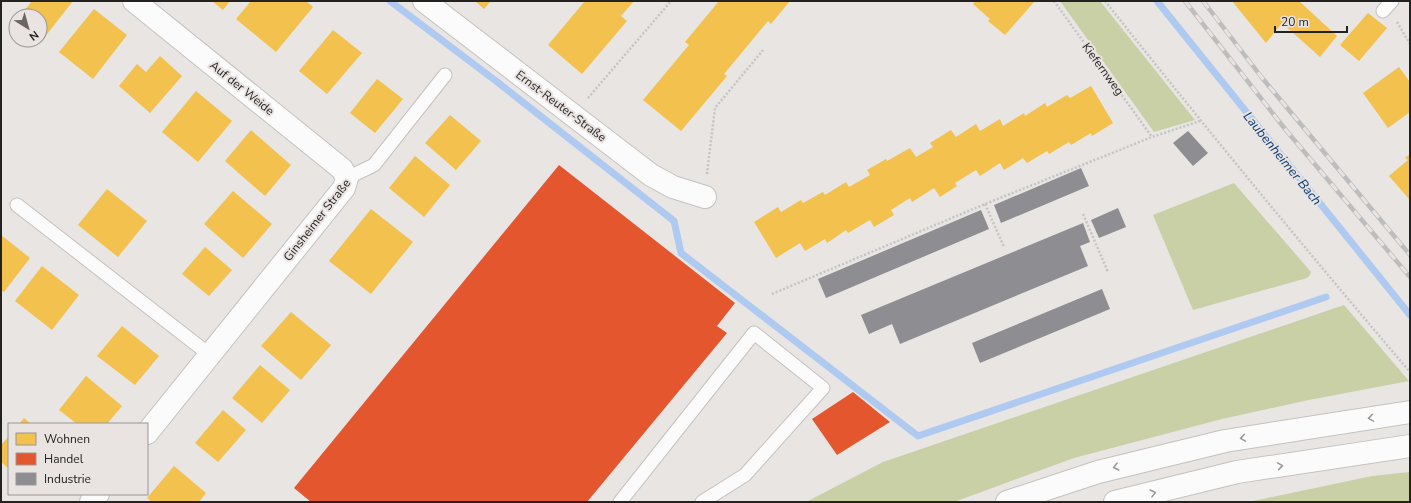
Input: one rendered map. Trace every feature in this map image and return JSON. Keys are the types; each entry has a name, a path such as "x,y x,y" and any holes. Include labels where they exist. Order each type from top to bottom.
{"main road":[{"name":"Auf der Weide","path":"134,1 342,169 347,178"},
{"name":"Ernst-Reuter-Straße","path":"424,1 652,175 673,187 704,197"},
{"name":"Ginsheimer Straße","path":"148,432 344,188 347,178"},
{"path":"1007,502 1098,472 1225,441 1410,412"},
{"path":"1115,502 1237,472 1410,446"}],"lane":[{"name":"Ginsheimer Straße","path":"347,178 374,165 445,74"},
{"path":"17,205 210,355"},
{"path":"620,502 754,333 823,388 745,475 702,502"}],"path":[{"path":"573,116 671,1"},
{"name":"Kiefernweg","path":"1054,1 1152,136"},
{"path":"1105,1 1200,121 1313,258 1410,372"},
{"path":"1387,6 1410,44"},
{"path":"704,197 716,108 763,50"},
{"path":"772,294 985,204 1152,136 1200,121"},
{"path":"985,204 1004,247"},
{"path":"1083,214 1108,272"}],"green space":[{"path":"1060,1 1100,1 1195,120 1154,132"},
{"path":"1234,183 1311,272 1307,278 1193,310 1153,215"},
{"path":"1344,305 1409,381 1309,400 1222,419 1074,458 954,502 806,502 883,462"},
{"path":"1410,472 1410,502 1248,502 1372,476"}],"building: Wohnen":[{"path":"32,1 73,1 48,33 48,8 26,8"},
{"path":"212,1 230,1 223,10"},
{"path":"251,1 306,1 313,7 276,52 236,19"},
{"path":"475,1 491,1 484,9"},
{"path":"585,1 634,1 621,16 627,21 582,74 548,45"},
{"path":"719,1 790,1 771,24 768,21 724,74 727,76 681,131 643,100 689,45 685,42"},
{"path":"975,1 1035,1 1005,35 988,21 990,19 973,4"},
{"path":"1232,1 1299,1 1337,36 1320,57 1282,23 1266,43"},
{"path":"94,9 127,35 93,79 59,52"},
{"path":"1368,13 1387,28 1359,61 1340,45"},
{"path":"333,30 362,53 327,94 299,71"},
{"path":"160,56 182,76 150,113 119,86 137,64 146,72"},
{"path":"1399,67 1410,82 1410,112 1388,128 1363,93"},
{"path":"377,79 403,99 375,133 350,113"},
{"path":"1091,86 1113,123 1092,136 1091,133 1071,145 1069,142 1049,154 1047,151 1027,163 1023,158 1004,170 1000,163 980,176 976,170 955,183 957,186 940,197 934,188 912,202 910,198 891,210 894,215 874,227 870,220 848,233 846,230 827,243 825,239 805,251 800,243 776,258 754,222 778,207 781,212 801,200 803,203 823,192 825,195 846,182 849,187 870,175 867,170 910,148 916,157 933,147 930,143 951,130 956,137 976,124 980,131 1000,119 1003,126 1024,113 1025,116 1045,103 1047,107 1067,95 1070,98"},
{"path":"196,91 232,121 198,162 162,132"},
{"path":"450,115 481,141 456,170 425,143"},
{"path":"251,130 291,165 265,196 225,161"},
{"path":"1410,154 1410,200 1389,176 1408,160 1405,158"},
{"path":"415,156 450,185 424,217 389,188"},
{"path":"107,189 147,221 118,257 78,225"},
{"path":"233,191 272,224 243,258 204,224"},
{"path":"371,209 413,242 371,294 329,261"},
{"path":"1,235 30,258 4,292 1,290"},
{"path":"205,247 232,270 209,296 182,274"},
{"path":"42,266 79,295 52,330 15,301"},
{"path":"291,312 331,345 301,380 261,346"},
{"path":"122,326 159,356 135,385 97,356"},
{"path":"260,365 290,390 262,423 232,398"},
{"path":"86,376 122,406 108,423 76,423 59,410"},
{"path":"223,410 246,430 218,462 195,443"},
{"path":"24,418 30,423 20,423"},
{"path":"8,437 8,468 1,462 1,445"},
{"path":"174,466 206,493 199,502 152,502 147,498"}],"building: Handel":[{"path":"559,165 735,303 717,326 727,333 587,502 311,502 294,488"},
{"path":"853,392 890,422 837,455 812,419"}],"building: Industrie":[{"path":"1188,131 1208,153 1193,166 1173,143"},
{"path":"1081,168 1089,186 1001,223 994,205"},
{"path":"1118,208 1126,227 1099,238 1091,220"},
{"path":"981,210 989,229 826,298 818,279"},
{"path":"1083,223 1090,242 1080,246 1088,266 900,344 892,324 869,334 861,315"},
{"path":"1102,289 1110,309 980,363 972,343"}],"waterway":[{"path":"390,1 496,81 674,221 681,253 918,436 1326,297"},
{"name":"Laubenheimer Bach","path":"1157,1 1410,315"}],"railway":[{"path":"1185,1 1285,129 1410,277"},
{"path":"1203,1 1263,79 1410,255"}]}
